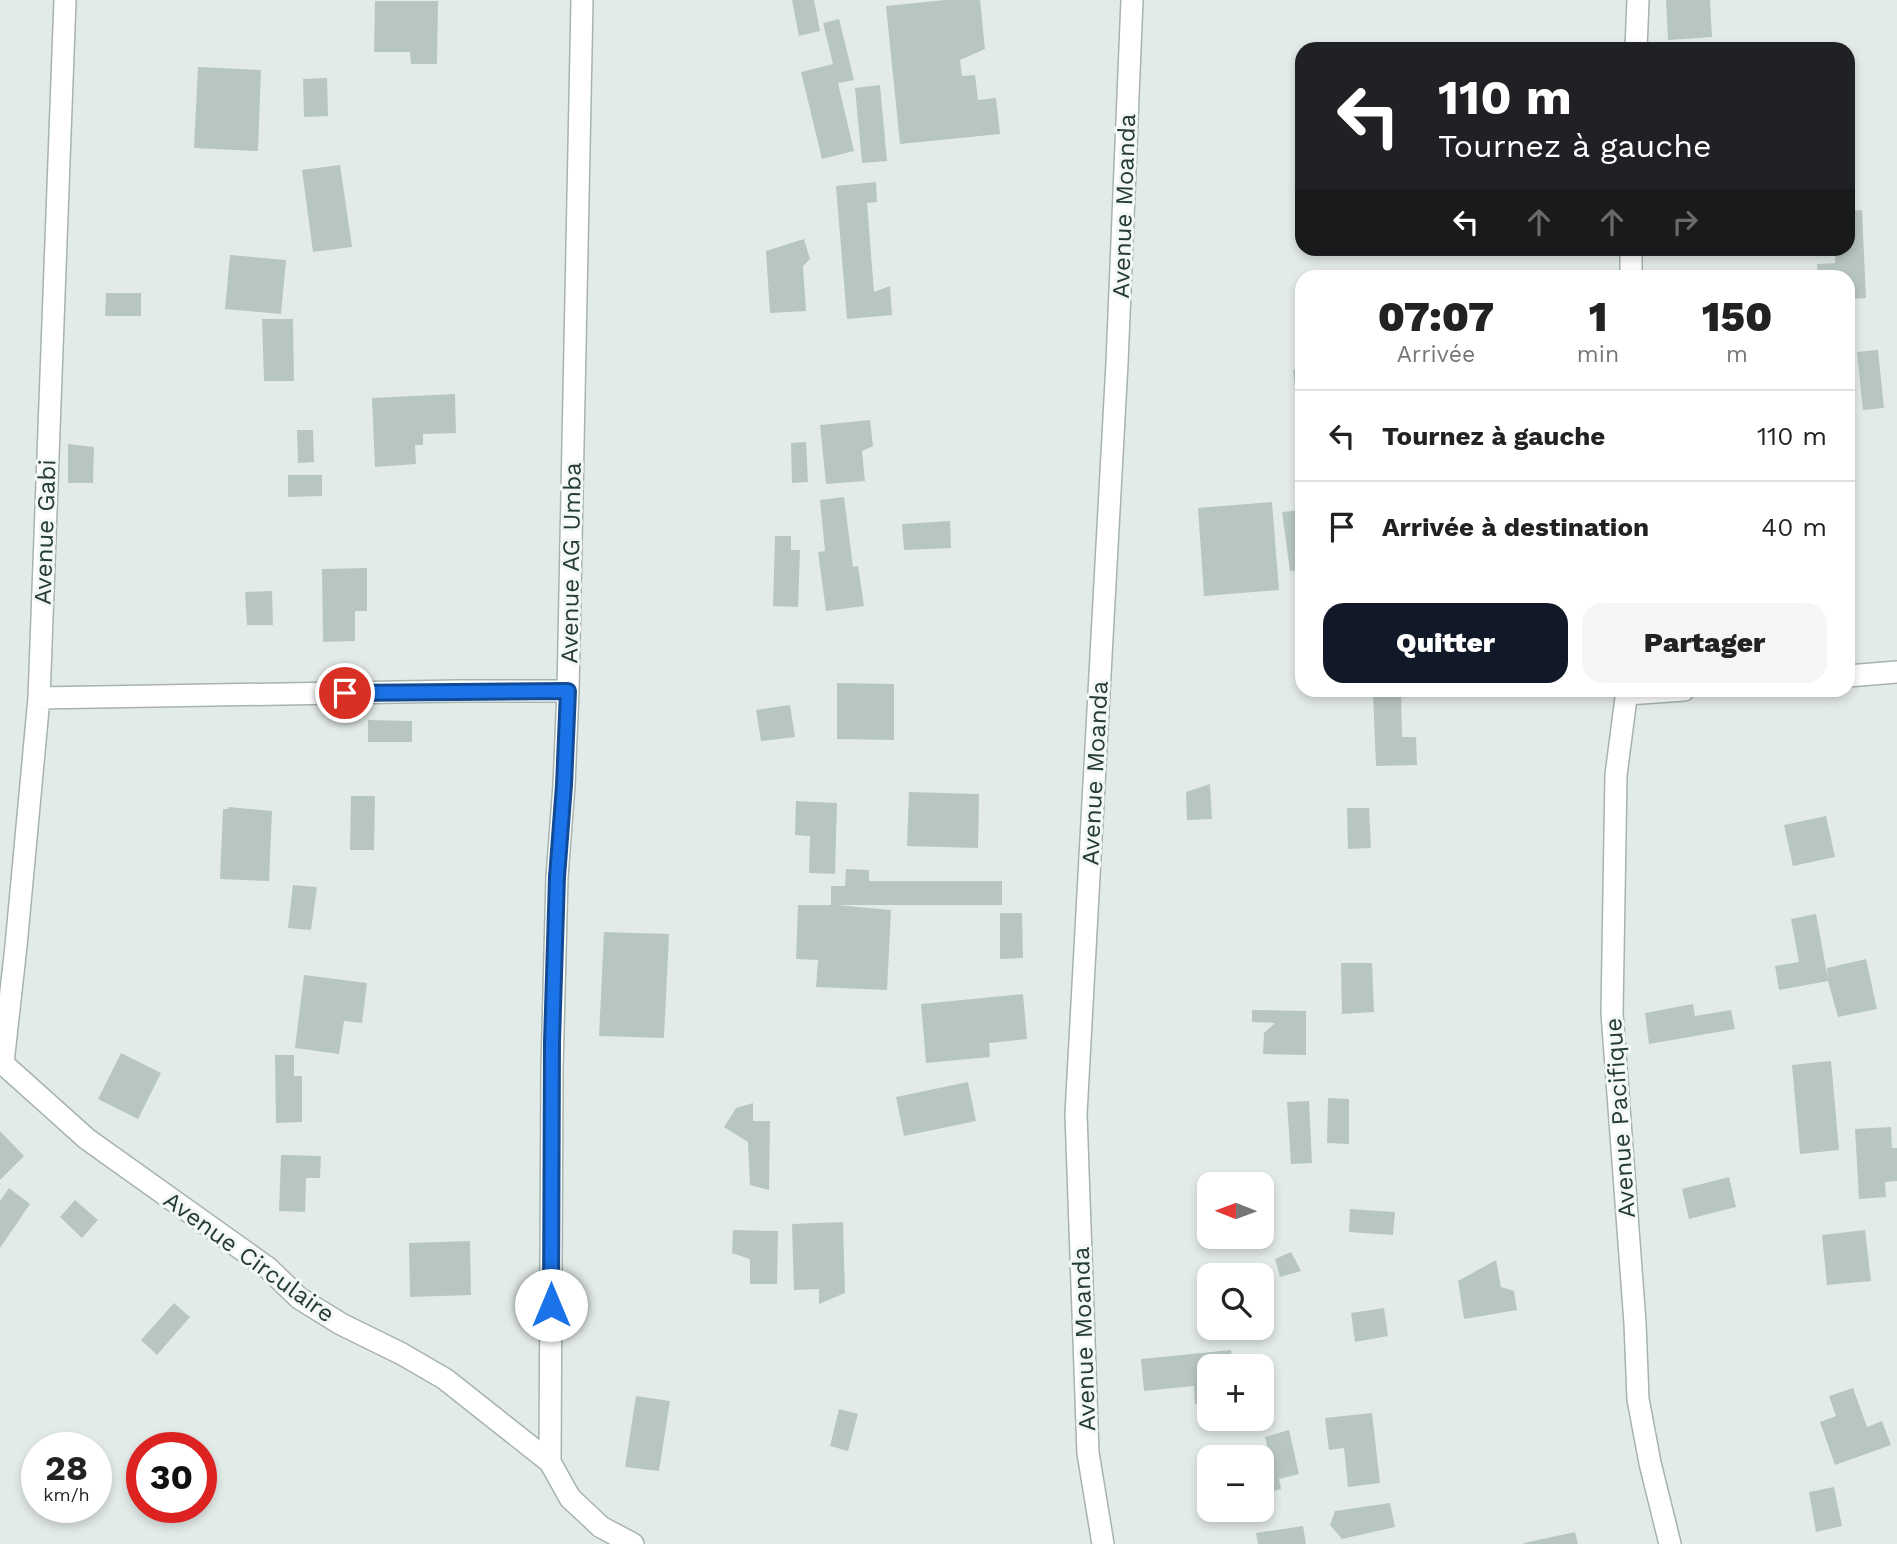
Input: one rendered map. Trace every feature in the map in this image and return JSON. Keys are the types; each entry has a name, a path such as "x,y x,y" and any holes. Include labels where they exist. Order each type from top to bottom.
{"street":[{"name":"Avenue Gabi","path":"1,1062 16,946 39,698 65,0"},
{"name":"Avenue AG Umba","path":"550,1462 552,1069 557,877 568,691 582,0"},
{"name":"Avenue Moanda","path":"1103,1544 1087,1453 1076,1114 1117,363 1132,0"},
{"path":"1636,42 1638,0"},
{"path":"1855,675 1897,672"},
{"path":"39,698 568,691"},
{"name":"Avenue Pacifique","path":"1626,697 1616,775 1612,1013 1635,1323 1638,1399 1670,1544"},
{"name":"Avenue Circulaire","path":"1,1062 87,1139 268,1268 299,1298 341,1324 445,1379 550,1462 569,1498 601,1527 633,1544"}],"building":[{"path":"792,0 814,0 820,31 799,36"},
{"path":"945,0 980,0 985,49 960,60 962,76 975,75 978,100 996,98 1000,134 900,144 886,6"},
{"path":"1666,0 1710,0 1712,37 1668,40"},
{"path":"375,1 438,1 437,64 411,64 410,52 374,52"},
{"path":"839,19 854,80 838,83 854,151 822,159 801,72 833,64 823,23"},
{"path":"198,67 261,70 258,151 194,148"},
{"path":"327,78 328,116 304,117 303,79"},
{"path":"880,85 887,161 862,163 855,88"},
{"path":"340,165 352,247 313,252 302,170"},
{"path":"876,182 877,202 867,203 874,292 890,286 892,315 847,319 836,186"},
{"path":"1855,210 1862,210 1866,298 1855,299 1855,270 1818,270 1817,264 1835,263 1835,256 1855,256"},
{"path":"804,239 810,259 803,266 806,311 770,313 766,251"},
{"path":"230,255 286,260 281,314 225,309"},
{"path":"106,293 141,293 141,316 105,316"},
{"path":"262,319 293,319 294,381 264,381"},
{"path":"1878,350 1884,408 1863,410 1857,352"},
{"path":"455,394 456,433 423,434 423,445 415,445 416,464 375,467 372,398"},
{"path":"870,420 873,446 862,451 865,481 826,484 820,425"},
{"path":"297,430 313,430 314,462 298,463"},
{"path":"806,442 808,482 792,483 791,443"},
{"path":"68,444 94,447 93,483 68,483"},
{"path":"288,475 322,475 322,496 288,497"},
{"path":"844,497 853,567 858,566 864,606 826,611 818,552 825,551 820,500"},
{"path":"1272,502 1279,590 1204,596 1198,508"},
{"path":"1295,511 1295,571 1290,571 1282,512"},
{"path":"950,521 951,548 904,550 902,524"},
{"path":"775,536 791,536 791,550 800,550 798,607 773,606"},
{"path":"367,568 367,611 355,611 355,641 323,642 322,569"},
{"path":"272,591 273,625 247,625 245,592"},
{"path":"837,683 894,684 894,740 837,739"},
{"path":"1373,697 1401,697 1402,737 1416,737 1417,765 1376,766"},
{"path":"790,705 795,737 761,741 756,710"},
{"path":"368,720 412,721 412,742 368,742"},
{"path":"1210,784 1212,819 1187,820 1186,792"},
{"path":"909,792 979,794 978,848 907,846"},
{"path":"351,796 375,796 374,850 350,850"},
{"path":"796,801 837,803 835,874 809,873 810,836 795,835"},
{"path":"228,807 272,811 269,881 220,879 223,809"},
{"path":"1347,808 1369,808 1371,848 1348,849"},
{"path":"1826,816 1835,857 1793,866 1784,825"},
{"path":"846,869 869,870 869,881 1002,881 1002,905 837,905 891,910 887,990 816,987 818,960 796,959 798,905 831,905 831,886 845,886"},
{"path":"293,885 317,887 311,930 288,928"},
{"path":"1000,913 1022,913 1023,958 1000,959"},
{"path":"1816,914 1828,979 1827,968 1866,959 1877,1009 1838,1017 1828,981 1779,990 1775,966 1799,962 1791,919"},
{"path":"604,932 669,934 664,1038 599,1036"},
{"path":"1341,963 1372,963 1374,1012 1342,1014"},
{"path":"304,975 367,983 362,1023 344,1021 339,1054 295,1048"},
{"path":"1023,994 1027,1039 989,1043 990,1057 926,1063 921,1004"},
{"path":"1693,1004 1695,1016 1731,1010 1735,1029 1649,1044 1645,1013"},
{"path":"1252,1010 1306,1011 1306,1055 1263,1054 1264,1033 1275,1023 1252,1022"},
{"path":"121,1053 161,1073 138,1119 98,1099"},
{"path":"275,1055 294,1055 294,1076 302,1076 302,1122 276,1123"},
{"path":"1831,1061 1839,1150 1800,1154 1792,1065"},
{"path":"968,1082 976,1121 904,1136 896,1097"},
{"path":"1328,1098 1349,1099 1349,1144 1327,1143"},
{"path":"1309,1101 1312,1163 1291,1164 1287,1102"},
{"path":"753,1103 753,1121 770,1121 769,1190 750,1185 748,1142 724,1127 736,1108"},
{"path":"1891,1127 1892,1148 1897,1148 1897,1181 1885,1182 1886,1197 1859,1199 1855,1129"},
{"path":"0,1131 24,1156 0,1180"},
{"path":"281,1155 321,1156 320,1178 306,1178 305,1212 279,1211"},
{"path":"1729,1177 1736,1207 1689,1219 1682,1189"},
{"path":"9,1188 30,1204 0,1248 0,1201"},
{"path":"75,1200 98,1220 82,1238 60,1217"},
{"path":"1350,1209 1395,1212 1393,1235 1349,1232"},
{"path":"843,1222 845,1293 819,1304 819,1289 794,1290 792,1224"},
{"path":"733,1230 778,1231 777,1284 750,1284 750,1259 732,1253"},
{"path":"1865,1230 1871,1281 1827,1285 1822,1235"},
{"path":"470,1241 471,1295 410,1297 409,1243"},
{"path":"1291,1252 1301,1271 1280,1277 1275,1259"},
{"path":"1496,1260 1501,1287 1514,1291 1517,1310 1464,1319 1458,1281"},
{"path":"174,1303 190,1317 157,1355 141,1340"},
{"path":"1384,1308 1388,1336 1355,1342 1351,1313"},
{"path":"1231,1350 1231,1354 1197,1354 1195,1404 1194,1386 1144,1391 1141,1359"},
{"path":"1853,1388 1867,1427 1882,1421 1891,1445 1835,1465 1820,1422 1836,1416 1829,1396"},
{"path":"636,1396 670,1401 659,1471 625,1467"},
{"path":"839,1409 858,1414 848,1451 830,1446"},
{"path":"1372,1413 1380,1483 1348,1487 1344,1448 1329,1450 1325,1418"},
{"path":"1289,1430 1299,1474 1279,1479 1281,1489 1274,1491 1274,1445 1267,1445 1265,1437"},
{"path":"1834,1487 1842,1526 1816,1532 1809,1492"},
{"path":"1390,1503 1395,1527 1342,1539 1330,1525 1335,1511"},
{"path":"1303,1526 1306,1544 1258,1544 1256,1533"},
{"path":"1575,1532 1578,1544 1524,1544 1524,1543"}],"route":[{"path":"345,693 568,691 557,877 552,1042 551,1305"}]}
